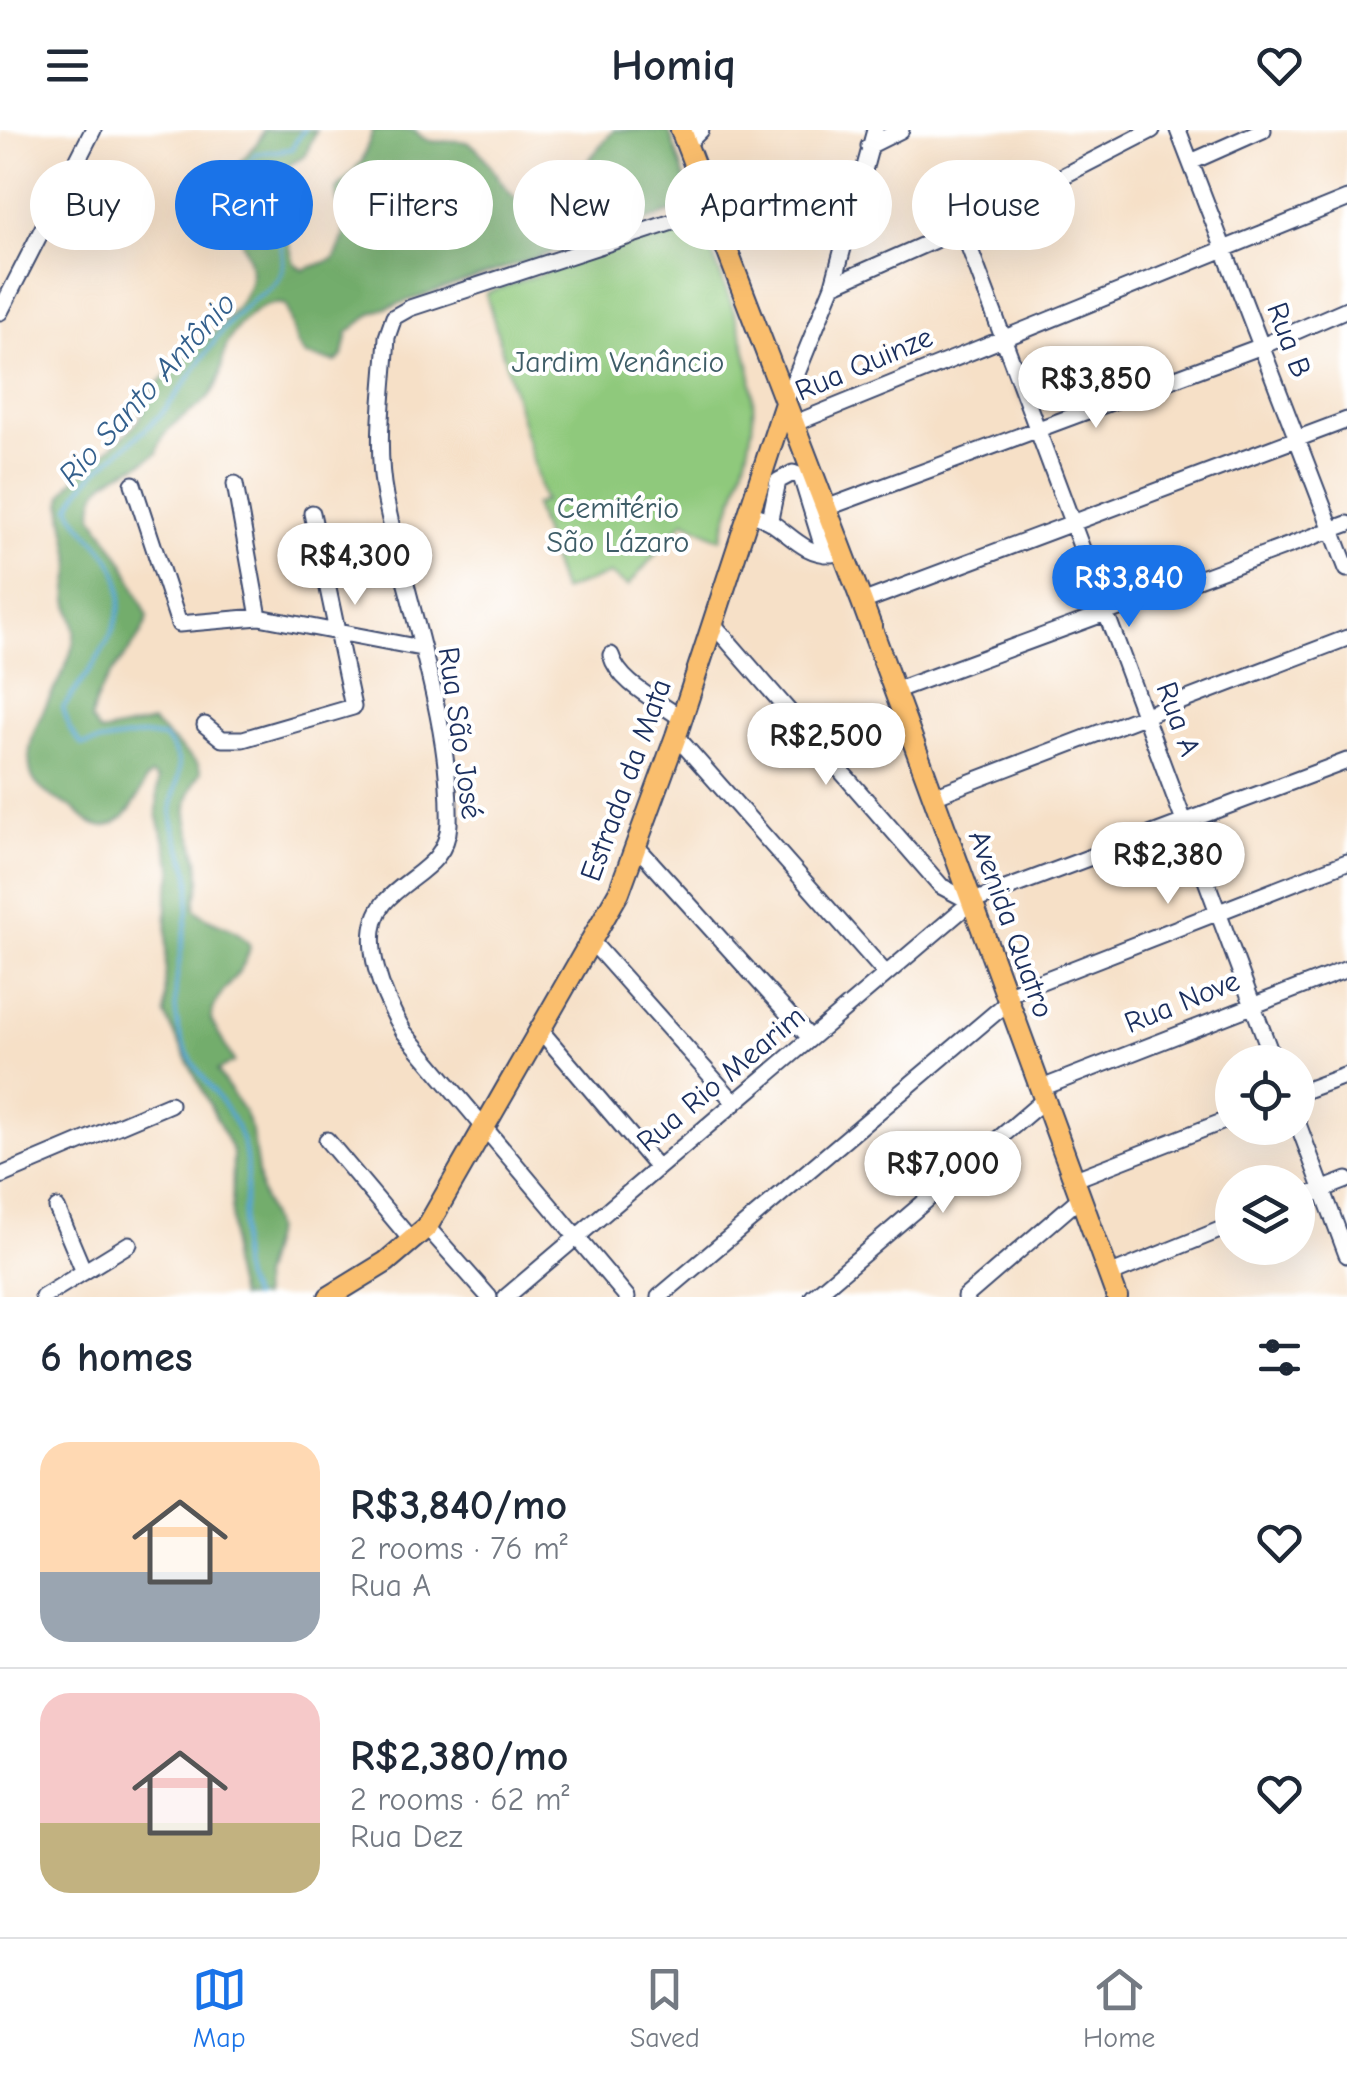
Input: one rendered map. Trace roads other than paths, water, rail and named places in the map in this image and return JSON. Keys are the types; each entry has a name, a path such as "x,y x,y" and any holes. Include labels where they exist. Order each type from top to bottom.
{"main road":[{"name":"Avenida Quatro","path":"690,135 696,160"},
{"name":"Avenida Quatro","path":"725,250 826,508 834,553 862,602 1116,1297"},
{"name":"Estrada da Mata","path":"329,1297 357,1291 419,1234 484,1132 592,942 638,848 713,624 760,516 785,403"}],"street":[{"path":"0,312 93,130"},
{"path":"785,403 833,284 872,138 901,130"},
{"path":"1075,170 1152,130"},
{"name":"Rua B","path":"1178,130 1297,441 1340,527 1347,570"},
{"path":"1191,162 1263,130"},
{"name":"Rua Quinze","path":"793,424 1003,335 1347,199"},
{"name":"Rua São José","path":"627,1297 484,1132 404,1032 390,1007 377,963 377,915 399,890 437,860 449,827 433,699 382,470 387,337 394,317 410,308 665,224"},
{"path":"833,284 912,250"},
{"name":"Rua A","path":"970,250 1268,1045"},
{"path":"826,508 1262,346 1347,309"},
{"path":"862,602 1347,420"},
{"path":"798,474 834,553 804,549 760,516 778,481 798,474"},
{"path":"133,484 176,622 183,625 260,617 421,648"},
{"path":"235,484 260,617"},
{"path":"205,725 222,739 243,740 353,708 312,513"},
{"path":"894,692 1340,527"},
{"path":"713,624 941,886 971,902"},
{"path":"934,796 1347,638"},
{"path":"611,655 615,668 679,728 886,974"},
{"name":"Rua Rio Mearim","path":"506,1297 971,902 1347,761"},
{"path":"638,848 810,1038"},
{"path":"659,1297 1007,998 1347,862"},
{"path":"592,942 735,1103"},
{"name":"Rua Nove","path":"813,1297 1041,1094 1252,1004 1347,969"},
{"path":"541,1031 658,1168"},
{"path":"1315,1086 1347,1074"},
{"path":"0,1176 170,1104"},
{"path":"965,1297 1077,1189 1215,1126"},
{"path":"327,1140 419,1234 490,1297"},
{"path":"1306,1145 1347,1255"},
{"path":"1315,1192 1347,1180"},
{"path":"57,1208 84,1272"},
{"path":"1109,1276 1215,1232"},
{"path":"43,1297 130,1244"}],"waterway":[{"name":"Rio Santo Antônio","path":"252,1297 241,1262 247,1166 244,1147 231,1117 186,1049 176,1015 190,882 173,823 178,760 164,738 143,735 82,745 70,730 63,708 108,640 120,602 119,582 112,563 70,507 88,480 161,414 239,312 278,280 283,268 279,236 246,167 255,154 291,149 304,130"}],"park label":[{"name":"Jardim Venâncio","path":"618,362"},
{"name":"Cemitério São Lázaro","path":"618,525"}]}
